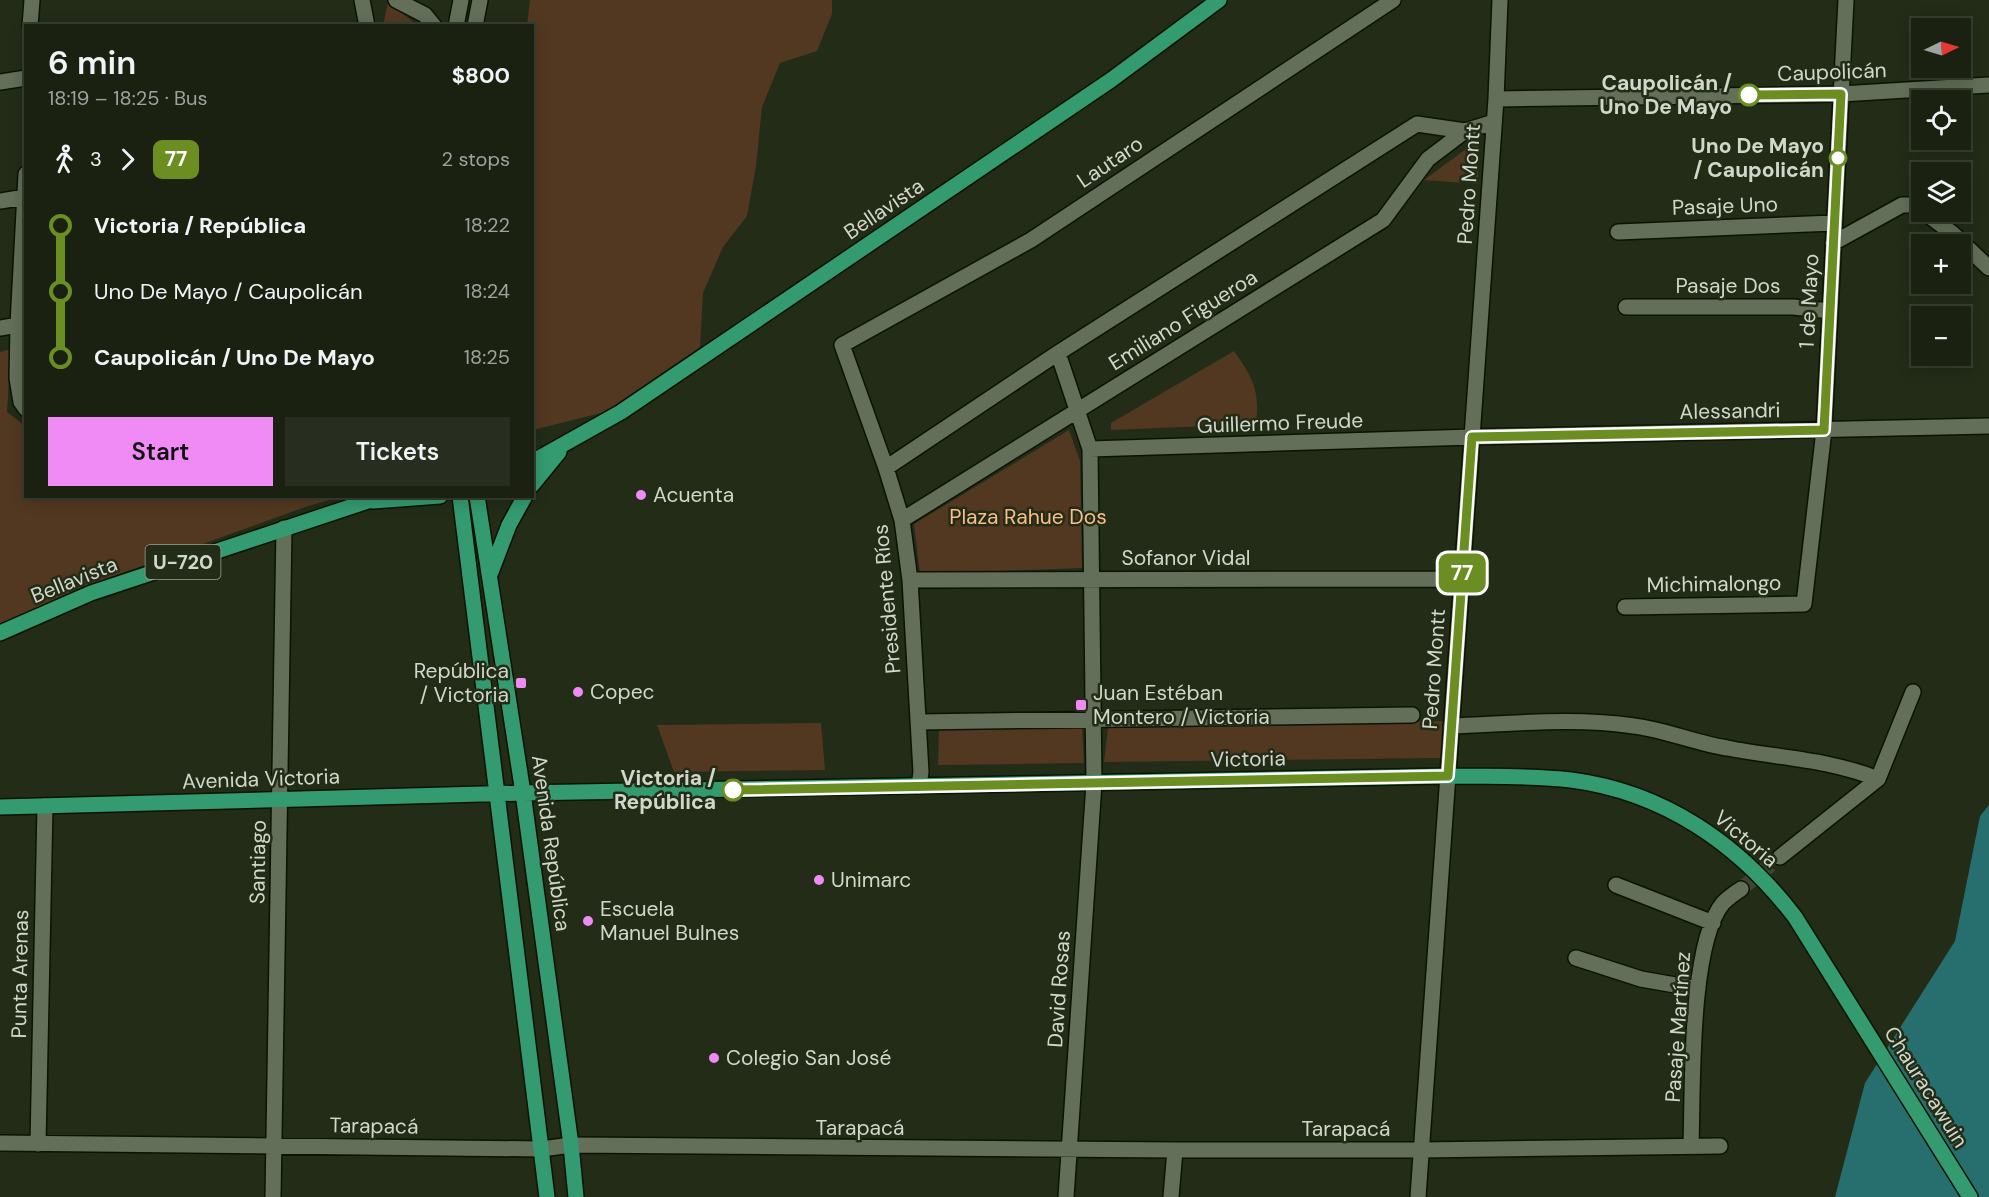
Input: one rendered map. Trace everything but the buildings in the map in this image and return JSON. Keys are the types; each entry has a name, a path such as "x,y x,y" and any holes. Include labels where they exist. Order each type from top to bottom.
{"main road":[{"name":"Bellavista","path":"534,461 621,412 1102,86 1219,0"},
{"name":"Bellavista","path":"534,452 566,444"},
{"path":"534,483 566,444"},
{"name":"Bellavista","path":"0,633 91,593 376,499 397,498"},
{"path":"460,498 547,1197"},
{"name":"Avenida República","path":"477,498 523,793 571,1145 576,1197"},
{"path":"490,578 502,542 524,498"},
{"name":"Victoria","path":"523,793 1448,776 1547,778 1599,785 1649,801 1696,824 1739,856 1778,895 1795,917 1865,1029"},
{"name":"Avenida Victoria","path":"0,807 523,793"},
{"name":"Chauracawuin","path":"1865,1029 1970,1197"}],"street":[{"path":"30,24 32,0"},
{"path":"362,0 367,24"},
{"path":"396,0 425,15 432,24"},
{"path":"456,24 461,0"},
{"path":"475,24 480,0"},
{"name":"Lautaro","path":"842,345 1031,240 1393,0"},
{"name":"Pedro Montt","path":"1418,1197 1496,99 1500,0"},
{"name":"1 de Mayo","path":"1804,604 1824,430 1845,0"},
{"path":"0,82 24,78"},
{"name":"Caupolicán","path":"1496,99 1841,94 1989,85"},
{"name":"Emiliano Figueroa","path":"902,520 1383,220 1428,159 1466,131 1494,122"},
{"name":"Emiliano Figueroa","path":"886,468 1058,353 1417,124 1466,131"},
{"path":"0,201 24,197"},
{"path":"1833,243 1902,205 1911,206"},
{"path":"24,215 18,325 18,378 21,402 24,406"},
{"path":"1938,222 1989,267"},
{"name":"Pasaje Uno","path":"1618,232 1834,223"},
{"name":"Pasaje Dos","path":"1626,307 1793,307 1830,311"},
{"path":"0,328 18,325"},
{"name":"Presidente Ríos","path":"842,345 902,520 910,580 921,772 919,786"},
{"name":"David Rosas","path":"1058,353 1090,449 1094,783 1066,1197"},
{"name":"Alessandri","path":"1472,437 1989,426"},
{"name":"Guillermo Freude","path":"1090,449 1472,437"},
{"name":"Santiago","path":"273,1197 284,528"},
{"name":"Sofanor Vidal","path":"910,580 1462,579"},
{"name":"Michimalongo","path":"1625,607 1804,604"},
{"path":"1780,857 1878,779 1912,692"},
{"name":"Victoria","path":"918,722 1093,718 1412,716"},
{"path":"1451,726 1559,722 1636,726 1724,748 1826,762 1878,779"},
{"name":"Punta Arenas","path":"38,1144 45,806"},
{"path":"1616,885 1713,923"},
{"name":"Pasaje Martínez","path":"1691,1145 1698,989 1702,955 1723,903 1741,889"},
{"path":"1576,958 1641,980 1698,989"},
{"name":"Tarapacá","path":"0,1143 542,1149 571,1145 1175,1150 1421,1150 1720,1146"},
{"path":"1171,1197 1175,1150"}],"green space":[{"path":"530,0 832,0 832,14 817,51 780,63 762,107 756,166 747,216 723,247 703,293 700,347 605,412 534,430 534,24 527,24"},
{"path":"388,2 416,24 383,24"},
{"path":"1478,140 1478,184 1424,180"},
{"path":"11,349 7,412 24,425 24,498 337,498 308,506 92,584 0,625 0,352"},
{"path":"1234,351 1254,385 1257,402 1256,424 1111,430 1111,423"},
{"name":"Plaza Rahue Dos","path":"1069,430 1080,461 1082,568 920,574 914,524"},
{"path":"1445,721 1441,758 1104,762 1108,728"},
{"path":"821,723 825,770 674,772 657,725"},
{"path":"1082,727 1084,763 938,765 939,730"}],"water":[{"path":"1989,805 1989,1197 1835,1197 1865,1083 1955,941 1980,816"}],"tunnel":[{"path":"1741,889 1780,857"}],"bus line":[{"name":"77","path":"733,790 1448,776 1472,437 1824,430 1841,94 1749,95"}],"place":[{"name":"Caupolicán / Uno De Mayo","path":"1749,95"},
{"name":"Uno De Mayo / Caupolicán","path":"1838,158"},
{"name":"Acuenta","path":"641,495"},
{"name":"República / Victoria","path":"521,683"},
{"name":"Copec","path":"578,692"},
{"name":"Juan Estéban Montero / Victoria","path":"1081,705"},
{"name":"Victoria / República","path":"733,790"},
{"name":"Unimarc","path":"819,880"},
{"name":"Escuela Manuel Bulnes","path":"588,921"},
{"name":"Colegio San José","path":"714,1058"}]}
